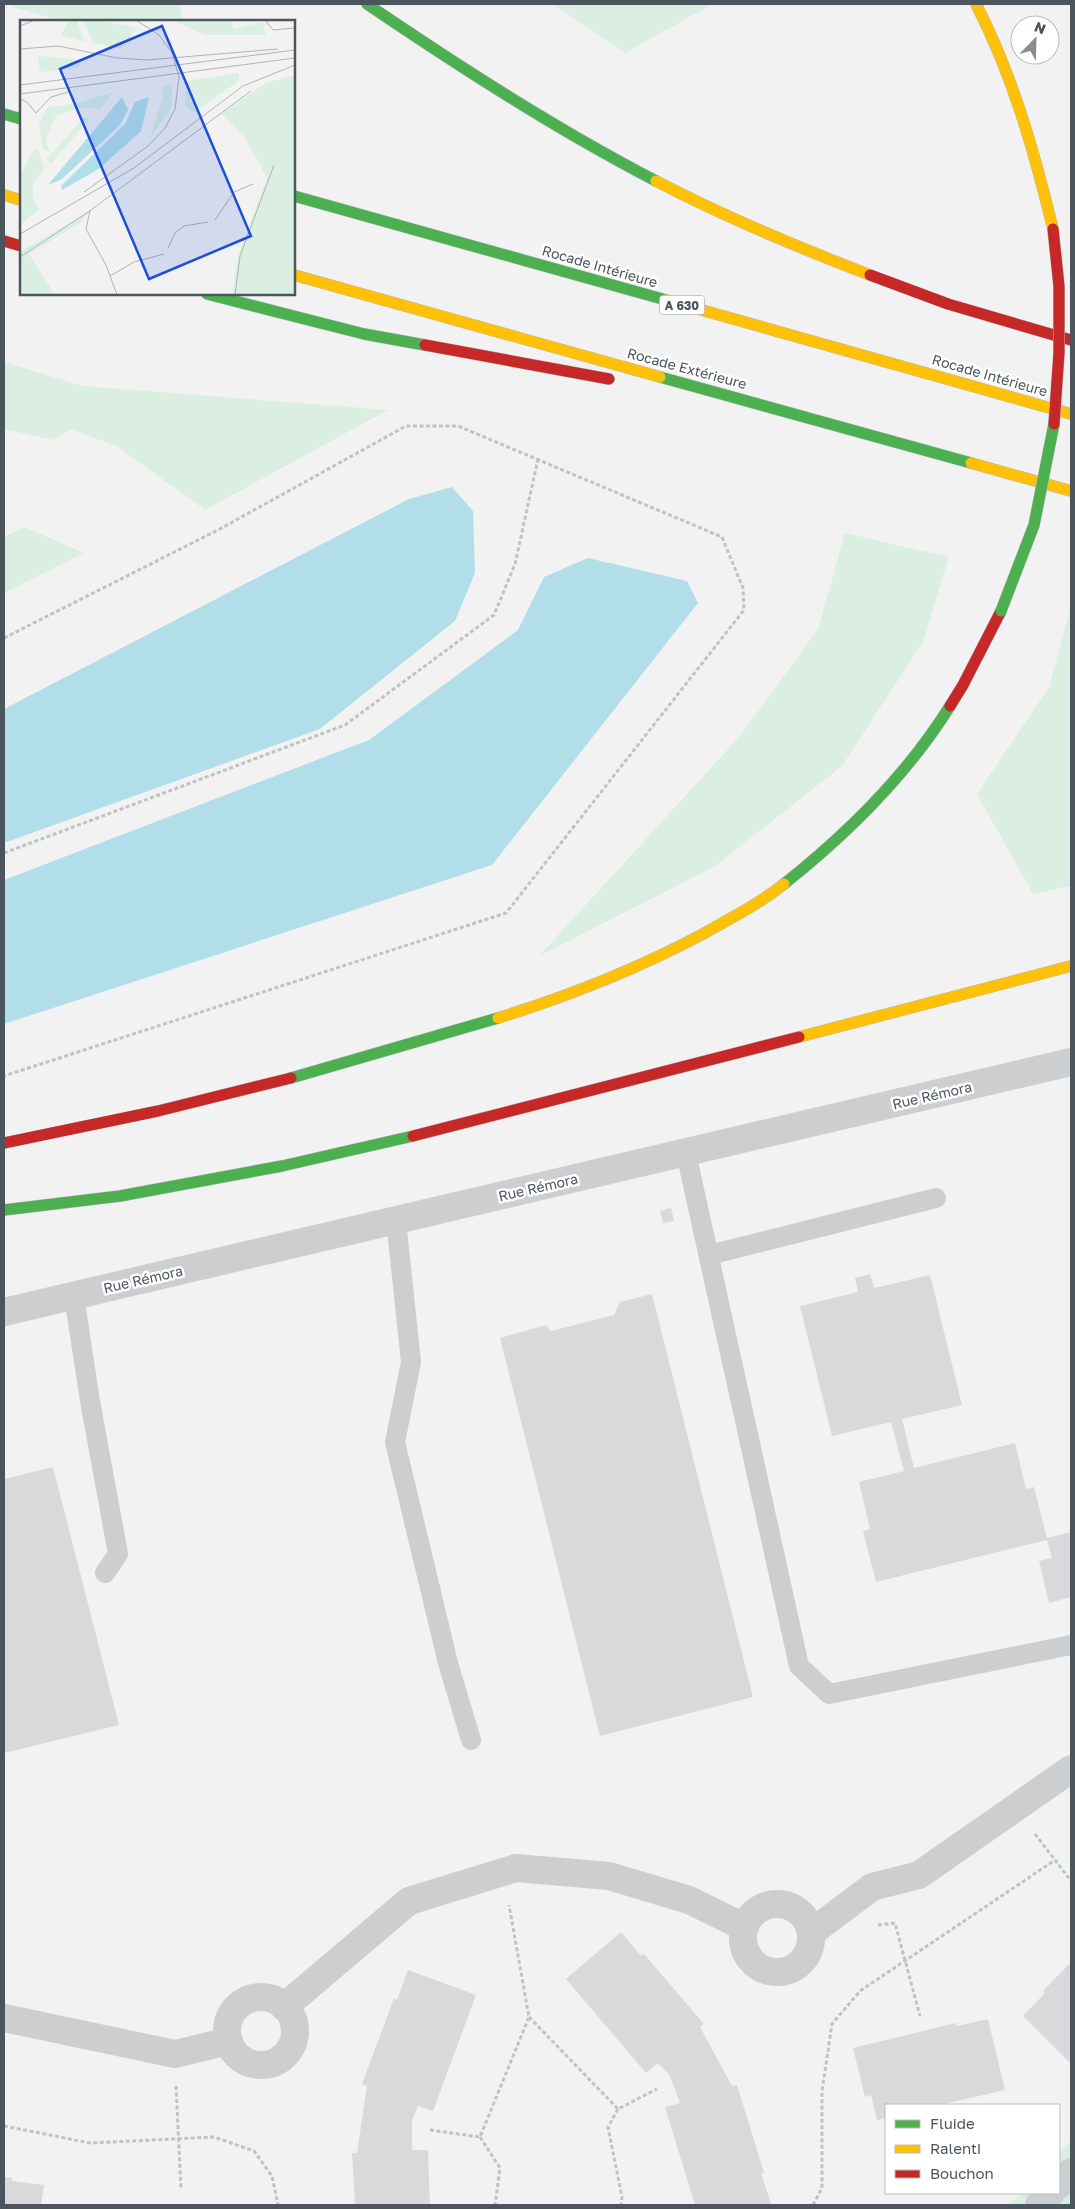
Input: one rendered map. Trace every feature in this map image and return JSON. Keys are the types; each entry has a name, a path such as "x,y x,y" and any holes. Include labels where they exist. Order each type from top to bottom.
{"highway":[{"path":"367,4 420,40 554,124 613,159 702,205 809,252 948,304 1071,340"},
{"path":"4,1143 70,1132 278,1083 494,1020 646,963 714,928 769,895 826,849 879,796 929,735 962,686 1001,611 1034,525 1054,429 1059,353 1059,286 1053,229 1032,138 1009,71 976,4"},
{"path":"4,114 20,119"},
{"path":"4,195 20,200"},
{"name":"Rocade Intérieure","path":"295,196 1071,414"},
{"path":"4,241 20,246"},
{"name":"Rocade Extérieure","path":"295,276 1071,491"},
{"path":"211,295 364,334 624,382"},
{"path":"654,387 788,412"},
{"path":"4,1210 120,1196 282,1166 432,1132 1071,966"}],"street":[{"name":"Rue Rémora","path":"4,1312 1071,1062"},
{"path":"812,1932 872,1887 919,1875 1071,1769"},
{"path":"284,2007 409,1901 516,1868 609,1876 689,1900 744,1927"},
{"path":"772,1904 785,1904 797,1910 807,1919 812,1932 811,1946 806,1958 796,1967 783,1972 770,1972 758,1966 748,1956 743,1944 744,1927 749,1918 759,1909 772,1904"},
{"path":"265,1997 278,2002 284,2007 294,2022 295,2035 291,2048 283,2058 271,2064 258,2065 245,2061 235,2053 229,2040 227,2028 231,2015 240,2005 252,1999 265,1997"},
{"path":"4,2018 175,2054 229,2040"},
{"path":"1060,2183 1071,2172"},
{"path":"1039,2205 1050,2194"}],"lane":[{"path":"686,1152 799,1666 829,1694 1071,1645"},
{"path":"709,1255 936,1198"},
{"path":"396,1220 411,1362 395,1442 448,1663 471,1740"},
{"path":"74,1296 90,1401 118,1554 105,1573"}],"path":[{"path":"4,638 218,530 406,426 458,426 722,537 743,588 744,610 506,913 4,1076"},
{"path":"4,853 345,725 494,615 515,564 538,459"},
{"path":"1015,1808 1071,1881"},
{"path":"813,2205 822,2188 822,2091 832,2024 860,1991 1055,1860"},
{"path":"480,2137 529,2017 503,1872"},
{"path":"844,1908 866,1926 895,1923 920,2016"},
{"path":"529,2017 618,2109"},
{"path":"175,2054 177,2139 181,2190"},
{"path":"621,2205 622,2197 608,2127 618,2109 657,2089"},
{"path":"4,2126 90,2143 214,2137 254,2151 272,2176 278,2205"},
{"path":"430,2130 480,2137 500,2168 495,2205"}],"green space":[{"path":"4,4 179,4 183,20 57,20"},
{"path":"552,4 713,4 625,53"},
{"path":"4,362 83,386 388,410 205,510 118,447 72,429 52,440 4,429"},
{"path":"25,527 84,553 4,593 4,537"},
{"path":"845,533 949,557 923,642 842,766 714,867 539,956 740,736 818,629"},
{"path":"1071,607 1071,886 1033,894 977,794 1049,687"},
{"path":"1071,2141 1071,2205 1009,2205 1020,2194 1060,2194 1060,2153"}],"water":[{"path":"452,487 473,511 475,573 455,621 320,729 4,843 4,709 409,499"},
{"path":"588,558 687,581 698,603 492,865 4,1024 4,880 369,740 518,630 544,577"}],"building":[{"path":"671,1208 674,1221 663,1223 660,1211"},
{"path":"870,1274 874,1288 930,1275 962,1405 902,1419 914,1468 1015,1443 1026,1489 1034,1487 1047,1538 1071,1532 1071,1597 1049,1603 1039,1561 1052,1558 1047,1540 876,1582 863,1531 870,1529 859,1482 904,1471 891,1422 832,1436 800,1306 858,1292 855,1278"},
{"path":"652,1294 753,1697 600,1736 500,1338 546,1325 551,1331 614,1315 620,1302"},
{"path":"53,1467 119,1725 4,1753 4,1479"},
{"path":"621,1932 641,1956 644,1954 704,2024 700,2027 732,2086 737,2085 764,2173 761,2173 771,2204 695,2205 665,2107 680,2103 669,2074 658,2063 646,2073 566,1979"},
{"path":"1071,1962 1071,2064 1023,2016 1045,1993 1043,1991"},
{"path":"408,1970 476,1995 433,2111 418,2106 412,2120 412,2150 428,2150 430,2205 355,2205 352,2153 357,2153 367,2086 362,2084 394,1998 397,2000"},
{"path":"988,2019 1005,2090 943,2104 885,2104 885,2118 877,2120 871,2095 865,2097 853,2048 956,2023 957,2026"},
{"path":"4,2177 12,2178 12,2181 44,2185 41,2205 4,2205"}],"traffic: fast":[{"path":"367,4 509,97 656,181"},
{"path":"4,114 20,119"},
{"path":"295,196 666,300"},
{"path":"211,295 364,334 425,345"},
{"path":"660,377 971,463"},
{"path":"1001,611 1034,525 1054,424"},
{"path":"784,884 830,845 874,802 915,756 950,706"},
{"path":"291,1078 498,1018"},
{"path":"4,1210 120,1196 282,1166 413,1136"}],"traffic: slow":[{"path":"976,4 1012,86 1038,171 1053,229"},
{"path":"656,181 762,231 870,275"},
{"path":"4,195 20,200"},
{"path":"295,275 660,377"},
{"path":"666,300 1071,414"},
{"path":"971,463 1071,491"},
{"path":"498,1018 551,1001 653,959 703,934 765,898 784,884"},
{"path":"799,1037 1071,966"}],"traffic: jam":[{"path":"1053,229 1059,286 1059,353 1054,424"},
{"path":"4,241 20,246"},
{"path":"870,275 948,304 1071,340"},
{"path":"425,345 609,379"},
{"path":"950,706 963,685 1001,611"},
{"path":"413,1136 799,1037"},
{"path":"4,1143 158,1111 291,1078"}]}
